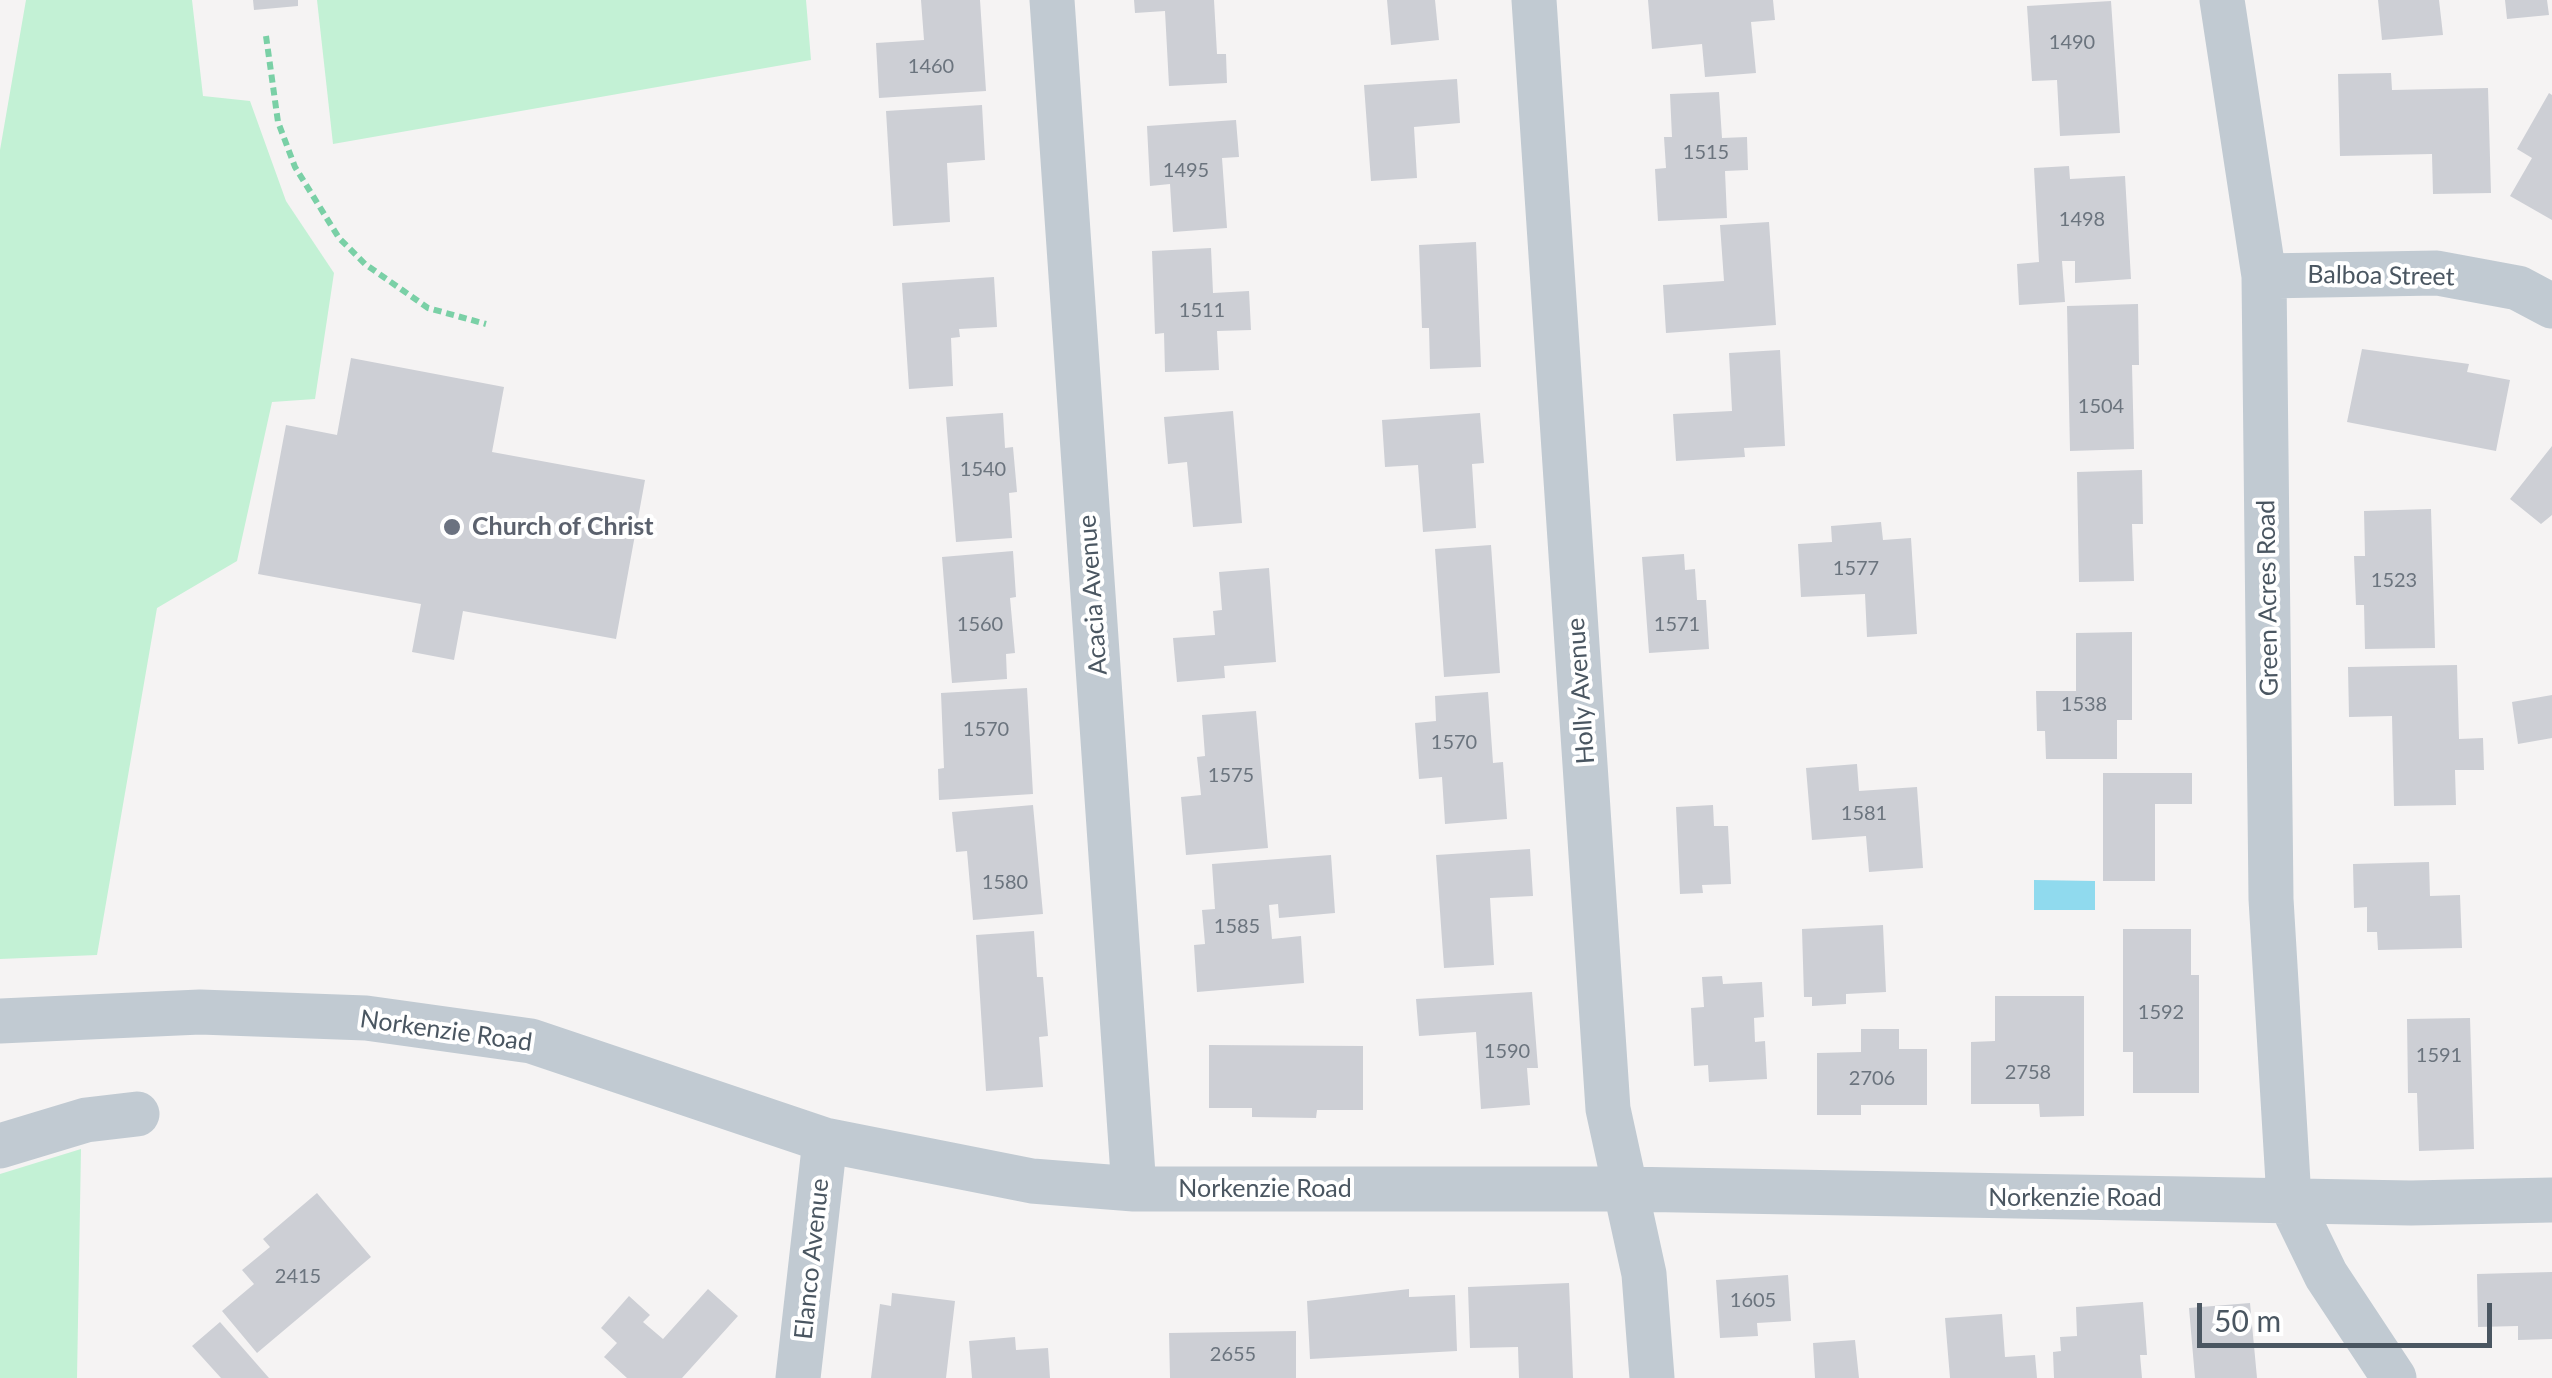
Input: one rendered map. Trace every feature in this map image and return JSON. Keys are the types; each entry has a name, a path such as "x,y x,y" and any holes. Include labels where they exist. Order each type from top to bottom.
{"street":[{"name":"Acacia Avenue","path":"1052,0 1134,1189"},
{"name":"Holly Avenue","path":"1534,0 1608,1109 1622,1189 1644,1274 1652,1378"},
{"name":"Green Acres Road","path":"2222,0 2264,276 2271,899 2289,1199"},
{"name":"Balboa Street","path":"2264,276 2438,272 2518,288 2552,306"},
{"name":"Norkenzie Road","path":"0,1020 200,1012 366,1018 531,1041 825,1140 1032,1180 1134,1189 1622,1189 2412,1203 2552,1200"},
{"path":"0,1146 86,1120 137,1114"},
{"name":"Elanco Avenue","path":"798,1378 825,1140"},
{"path":"2289,1199 2326,1275 2394,1378"}],"path":[{"path":"266,36 278,122 295,167 339,238 365,264 428,308 486,324"}],"green space":[{"path":"26,0 192,0 203,96 250,101 286,201 334,273 315,399 272,402 237,561 157,608 97,955 0,959 0,150"},
{"path":"317,0 806,0 811,60 333,144"},
{"path":"81,1149 77,1378 0,1378 0,1174"}],"water":[{"path":"2034,880 2095,881 2095,910 2034,910"}],"building":[{"path":"253,0 298,0 298,6 254,10"},
{"path":"921,0 980,0 986,91 879,98 876,43 924,40"},
{"path":"1134,0 1214,0 1217,54 1226,54 1227,83 1169,86 1165,11 1135,13"},
{"path":"1387,0 1435,0 1439,40 1391,45"},
{"path":"1648,0 1773,0 1775,20 1751,22 1756,73 1705,77 1702,44 1652,49"},
{"path":"2378,0 2439,0 2443,35 2382,40"},
{"path":"2505,0 2547,0 2549,15 2507,19"},
{"path":"2111,1 2120,133 2060,136 2057,80 2032,81 2027,6"},
{"path":"2391,73 2392,90 2488,88 2491,193 2433,194 2432,154 2340,156 2338,74"},
{"path":"1457,79 1460,123 1414,127 1417,178 1371,181 1364,85"},
{"path":"1719,92 1722,138 1747,137 1748,170 1725,171 1727,218 1658,221 1655,169 1666,168 1664,137 1672,137 1670,94"},
{"path":"2549,93 2552,220 2510,196 2532,158 2517,149"},
{"path":"982,105 985,160 947,163 950,222 893,226 886,111"},
{"path":"1236,120 1239,157 1222,158 1227,228 1173,232 1170,184 1150,186 1147,126"},
{"path":"2069,166 2070,179 2125,176 2131,279 2075,283 2075,261 2062,261 2065,302 2019,305 2017,264 2039,262 2034,168"},
{"path":"1769,222 1776,325 1666,333 1663,285 1724,281 1720,225"},
{"path":"1476,242 1481,367 1430,369 1429,328 1422,328 1419,245"},
{"path":"1211,248 1213,293 1249,291 1251,330 1217,331 1219,370 1165,372 1164,333 1155,334 1152,251"},
{"path":"994,277 997,327 959,329 960,337 951,338 953,386 909,389 902,283"},
{"path":"2138,304 2139,365 2132,365 2134,449 2070,451 2067,306"},
{"path":"2362,349 2469,364 2467,372 2510,380 2496,451 2347,422"},
{"path":"1780,350 1785,446 1744,448 1745,457 1676,461 1673,414 1732,411 1729,353"},
{"name":"Church of Christ","path":"351,358 504,387 492,452 645,480 616,639 463,611 454,660 412,652 421,604 258,574 286,425 337,435"},
{"path":"1233,411 1242,523 1193,527 1187,462 1168,464 1164,417"},
{"path":"1003,413 1005,448 1013,447 1017,492 1009,493 1012,538 956,542 946,417"},
{"path":"1480,413 1484,463 1472,464 1476,528 1423,532 1418,465 1385,467 1382,420"},
{"path":"2552,446 2552,515 2541,524 2510,499"},
{"path":"2142,470 2143,524 2132,524 2134,581 2079,582 2077,472"},
{"path":"2431,509 2435,648 2365,649 2364,605 2356,605 2354,556 2365,556 2364,511"},
{"path":"1881,522 1883,540 1911,538 1917,634 1867,637 1865,594 1801,597 1798,544 1832,542 1831,526"},
{"path":"1491,545 1500,673 1444,677 1435,549"},
{"path":"1013,551 1016,597 1010,598 1015,653 1006,654 1007,679 952,683 942,557"},
{"path":"1684,554 1685,570 1695,569 1697,600 1706,600 1709,649 1649,653 1642,557"},
{"path":"1269,568 1276,662 1224,666 1225,678 1177,682 1173,638 1215,635 1213,611 1222,610 1219,572"},
{"path":"2132,632 2132,720 2117,720 2117,759 2046,759 2045,731 2037,731 2036,691 2076,691 2076,633"},
{"path":"2457,665 2459,739 2483,738 2484,770 2455,770 2456,805 2394,806 2392,716 2349,717 2348,667"},
{"path":"1027,688 1033,794 939,800 938,769 944,768 941,693"},
{"path":"1488,692 1493,763 1503,762 1507,819 1445,824 1442,777 1419,779 1415,723 1436,721 1435,696"},
{"path":"2552,695 2552,738 2518,744 2512,702"},
{"path":"1256,711 1268,848 1186,855 1181,797 1201,795 1197,757 1205,756 1202,715"},
{"path":"1857,764 1859,791 1917,787 1923,868 1869,872 1866,836 1812,840 1806,768"},
{"path":"2103,773 2192,773 2192,804 2155,804 2155,881 2103,881"},
{"path":"1033,805 1043,914 973,920 967,851 956,852 952,812"},
{"path":"1713,805 1714,826 1728,826 1731,884 1702,885 1703,893 1680,894 1676,807"},
{"path":"1530,849 1533,896 1490,898 1494,965 1444,968 1436,855"},
{"path":"1331,855 1335,913 1279,918 1278,904 1269,905 1272,939 1301,936 1304,983 1197,992 1194,945 1205,944 1202,910 1215,909 1212,864"},
{"path":"2429,862 2430,896 2460,895 2462,948 2378,950 2377,932 2367,932 2367,907 2354,908 2353,864"},
{"path":"1883,925 1886,992 1846,994 1846,1004 1812,1006 1812,997 1804,997 1802,929"},
{"path":"2123,929 2191,929 2191,975 2199,975 2199,1093 2133,1093 2133,1052 2123,1052"},
{"path":"1034,931 1037,977 1043,977 1048,1036 1039,1037 1043,1087 986,1091 976,935"},
{"path":"1722,976 1723,984 1762,982 1764,1017 1754,1018 1755,1042 1765,1041 1767,1079 1709,1082 1708,1065 1694,1066 1691,1008 1704,1007 1702,977"},
{"path":"1532,992 1538,1068 1527,1068 1530,1105 1481,1109 1476,1032 1419,1036 1416,999"},
{"path":"1995,996 2084,996 2084,1116 2040,1117 2039,1104 1971,1104 1971,1042 1995,1041"},
{"path":"2470,1018 2474,1149 2419,1151 2417,1093 2408,1093 2407,1019"},
{"path":"1861,1029 1899,1029 1899,1049 1927,1049 1927,1105 1861,1105 1861,1115 1817,1115 1817,1053 1861,1052"},
{"path":"1209,1045 1363,1046 1363,1110 1317,1110 1316,1118 1252,1117 1252,1108 1209,1108"},
{"path":"317,1193 371,1257 257,1353 222,1311 254,1284 242,1270 270,1247 263,1239"},
{"path":"2552,1272 2552,1339 2518,1340 2518,1326 2478,1327 2477,1274"},
{"path":"1788,1275 1791,1321 1757,1323 1758,1336 1720,1338 1716,1280"},
{"path":"1569,1283 1573,1378 1519,1378 1518,1347 1470,1348 1468,1287"},
{"path":"708,1289 738,1316 682,1378 627,1378 604,1357 617,1343 601,1328 629,1296 650,1315 643,1322 663,1339"},
{"path":"1409,1289 1409,1297 1455,1295 1457,1351 1310,1359 1307,1301"},
{"path":"892,1293 955,1301 946,1378 871,1378 880,1304 891,1306"},
{"path":"2143,1302 2147,1355 2140,1355 2142,1378 2054,1378 2053,1352 2061,1351 2060,1337 2077,1336 2076,1307"},
{"path":"2250,1303 2257,1378 2195,1378 2189,1308"},
{"path":"2002,1314 2005,1357 2035,1355 2037,1378 1950,1378 1945,1318"},
{"path":"220,1322 269,1378 221,1378 192,1346"},
{"path":"1296,1331 1296,1378 1170,1378 1169,1333"},
{"path":"1015,1337 1016,1350 1048,1348 1050,1378 972,1378 969,1341"},
{"path":"1855,1340 1859,1378 1815,1378 1813,1343"}],"place":[{"name":"Church of Christ","path":"452,527"}]}
